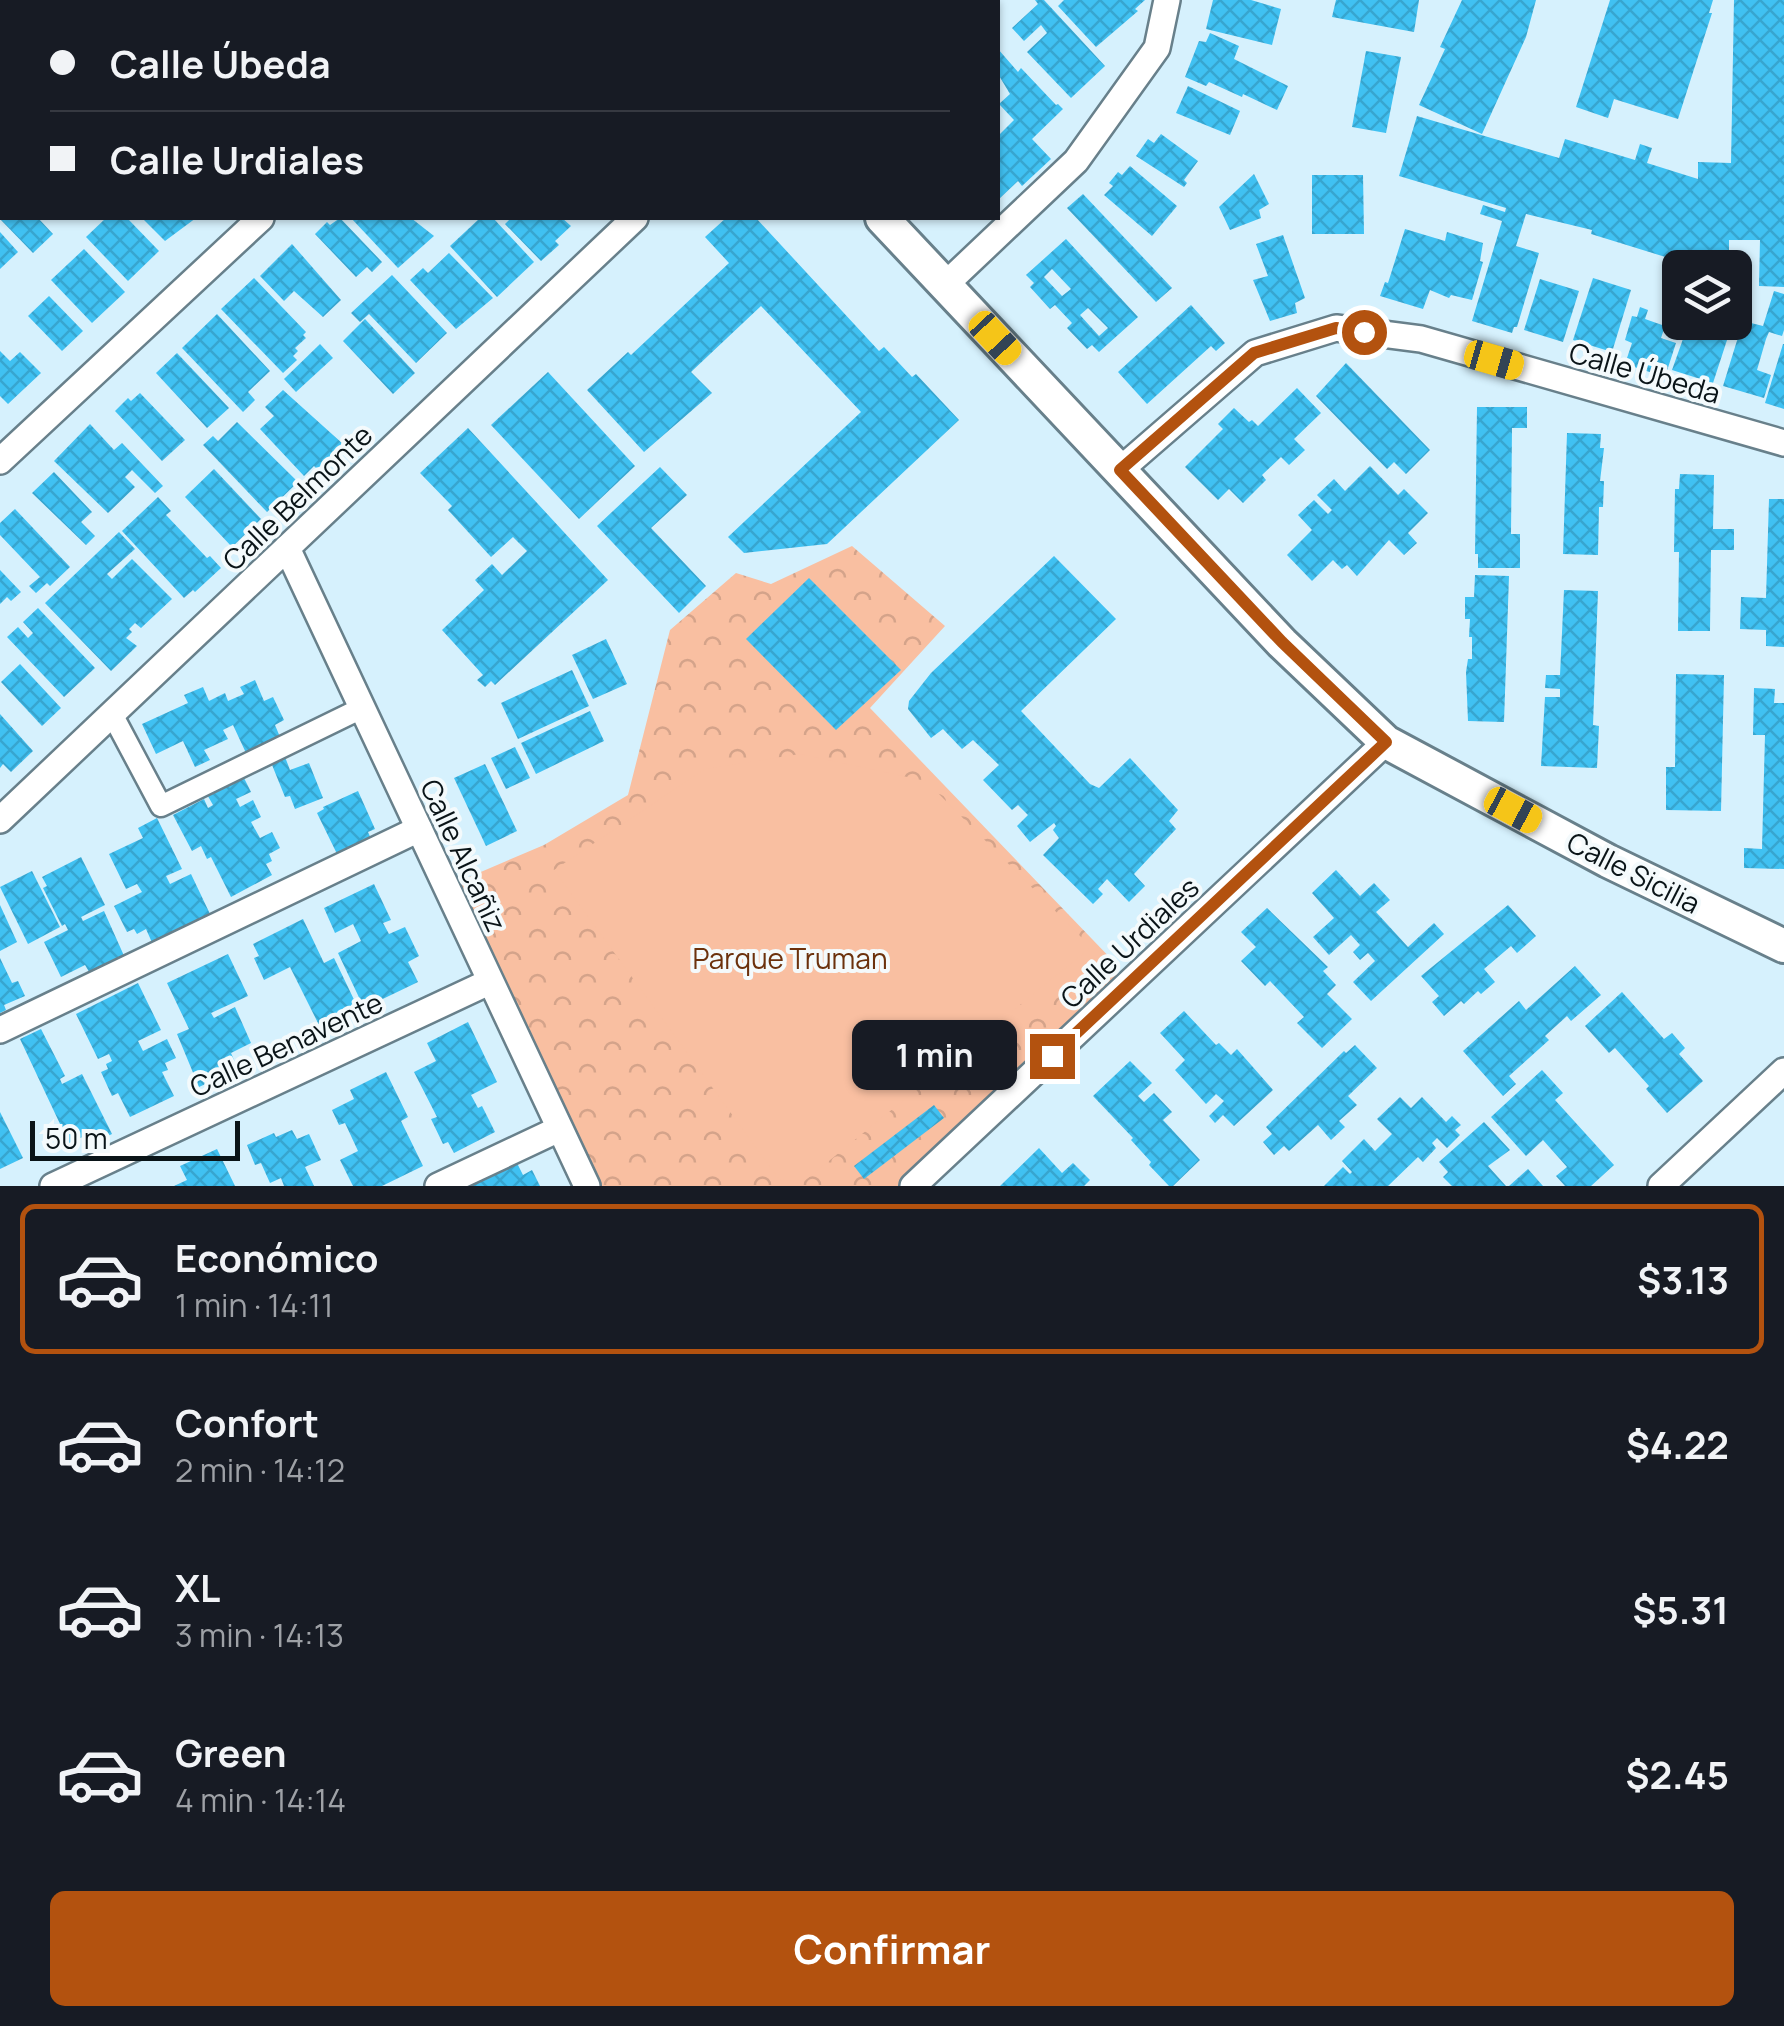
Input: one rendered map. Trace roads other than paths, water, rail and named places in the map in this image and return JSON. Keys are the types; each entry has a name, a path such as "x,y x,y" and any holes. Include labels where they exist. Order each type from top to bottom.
{"street":[{"path":"945,285 1076,161 1157,48 1167,0"},
{"path":"0,460 259,220"},
{"name":"Calle Belmonte","path":"0,820 632,220"},
{"name":"Calle Sicilia","path":"884,220 1282,642 1386,742 1608,861 1784,946"},
{"name":"Calle Úbeda","path":"1120,470 1254,353 1336,328 1421,339 1784,442"},
{"name":"Calle Alcañiz","path":"287,548 587,1186"},
{"path":"112,714 160,806 362,708"},
{"name":"Calle Urdiales","path":"913,1186 1386,742"},
{"path":"0,1030 419,829"},
{"name":"Calle Benavente","path":"53,1186 489,982"},
{"path":"1661,1186 1784,1071"},
{"path":"438,1186 559,1129"}],"park label":[{"name":"Parque Truman","path":"790,958"}]}
